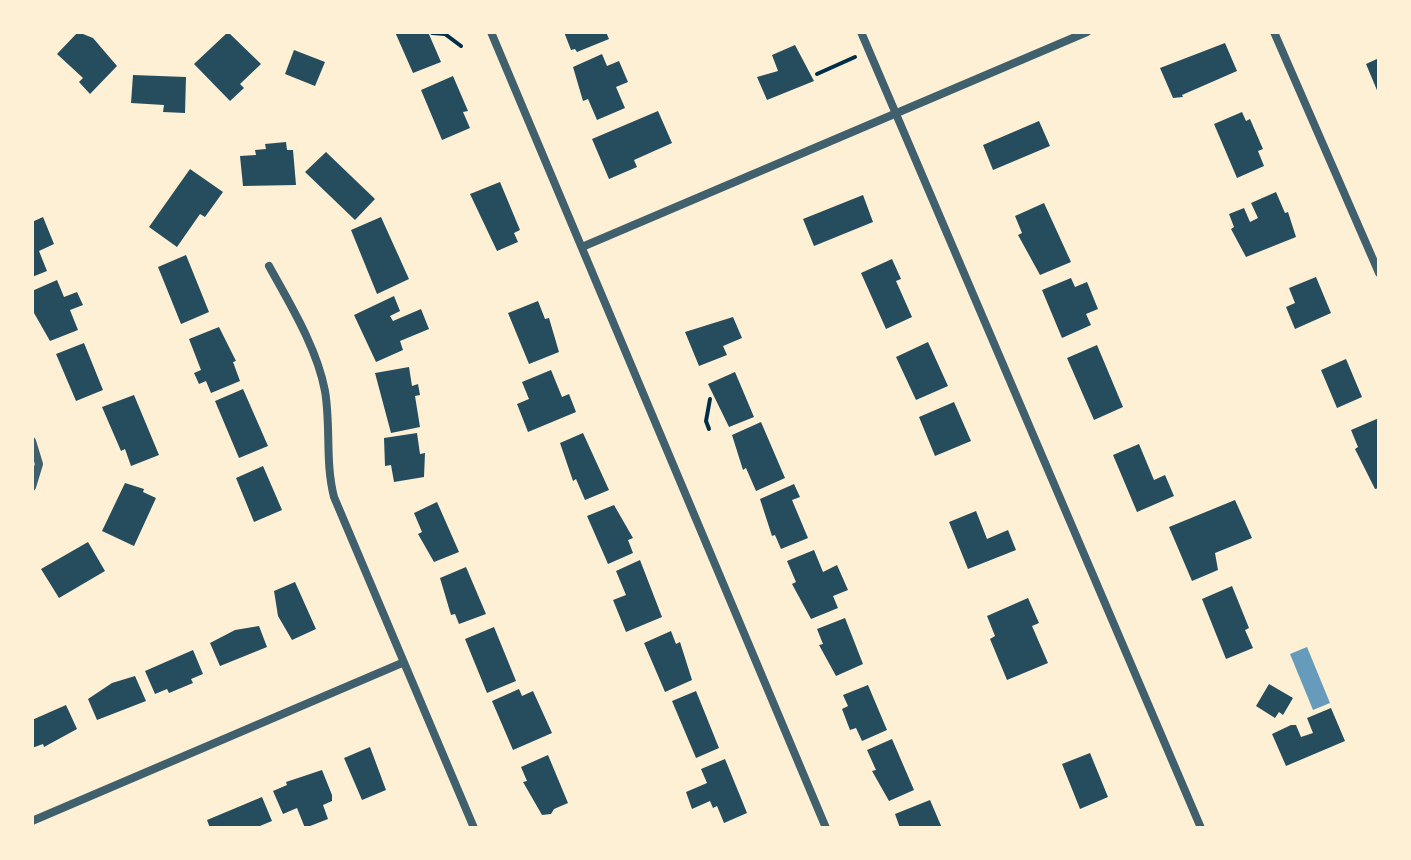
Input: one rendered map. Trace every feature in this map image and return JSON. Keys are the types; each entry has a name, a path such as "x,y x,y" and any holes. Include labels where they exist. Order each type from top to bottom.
{"street":[{"path":"491,32 826,828"},
{"path":"861,32 1201,828"},
{"path":"582,247 1087,32"},
{"path":"1274,32 1379,273"},
{"path":"269,266 306,340 325,392 331,485 402,663 474,828"},
{"path":"32,441 39,464 32,487"},
{"path":"32,821 402,663"}],"path":[{"path":"432,33 445,34 461,46"},
{"path":"817,74 870,51"},
{"path":"709,429 706,421 710,399"}],"water":[{"path":"1307,647 1330,703 1313,710 1290,654"}],"building":[{"path":"78,32 93,38 117,66 90,94 79,82 83,78 57,54"},
{"path":"228,32 261,64 240,84 244,88 230,101 194,64"},
{"path":"395,32 428,32 441,62 413,73"},
{"path":"564,32 606,32 609,39 577,52 571,50"},
{"path":"1225,43 1237,71 1183,97 1173,98 1160,68"},
{"path":"795,45 814,81 767,100 757,77 778,71 772,55"},
{"path":"294,50 325,62 315,86 285,74"},
{"path":"602,54 607,66 619,61 628,82 616,87 625,108 597,120 588,99 583,101 573,67"},
{"path":"1379,58 1379,95 1366,64"},
{"path":"133,75 186,77 185,113 163,112 164,105 131,103"},
{"path":"453,76 468,111 463,112 470,128 442,140 421,90"},
{"path":"658,111 672,143 634,160 637,167 609,179 592,139"},
{"path":"1242,112 1246,121 1250,119 1263,149 1258,151 1264,166 1237,178 1214,124"},
{"path":"1039,121 1050,146 993,170 983,145"},
{"path":"286,142 287,150 293,150 296,185 243,186 240,156 256,155 255,150 266,149 265,144"},
{"path":"326,152 375,199 355,220 305,172"},
{"path":"190,169 223,192 205,217 200,214 177,247 149,227"},
{"path":"500,182 520,230 514,233 518,242 497,251 470,194"},
{"path":"1276,192 1285,213 1288,212 1296,237 1246,257 1231,229 1234,227 1229,214 1244,208 1250,222 1258,218 1251,203"},
{"path":"863,195 873,222 814,246 803,219"},
{"path":"1044,203 1071,262 1040,275 1018,235 1022,233 1015,216"},
{"path":"43,217 54,244 39,251 47,271 32,277 32,222"},
{"path":"381,217 409,279 377,294 351,230"},
{"path":"186,255 209,312 181,324 158,267"},
{"path":"892,259 901,279 896,281 912,317 886,329 861,273"},
{"path":"1316,277 1331,313 1295,329 1286,307 1295,303 1289,288"},
{"path":"1071,278 1075,287 1087,282 1098,309 1086,314 1091,325 1062,338 1042,290"},
{"path":"57,280 64,297 77,292 83,305 70,310 78,330 50,341 34,313 32,291"},
{"path":"394,296 400,311 390,316 393,321 421,309 429,329 400,341 403,350 376,362 354,315"},
{"path":"538,301 545,319 549,318 559,352 529,364 508,313"},
{"path":"733,317 742,338 723,346 727,355 699,366 685,332"},
{"path":"219,327 236,361 233,362 240,381 211,393 206,381 199,384 194,373 201,370 189,339"},
{"path":"928,342 948,386 916,400 896,357"},
{"path":"84,343 103,390 76,401 56,354"},
{"path":"1097,345 1123,407 1094,420 1067,358"},
{"path":"1346,359 1362,397 1337,408 1321,370"},
{"path":"409,367 412,386 418,384 420,395 415,396 420,427 391,433 375,373"},
{"path":"551,370 562,397 569,394 576,412 528,432 517,404 529,399 522,382"},
{"path":"735,372 754,417 729,427 708,384"},
{"path":"243,389 268,446 239,458 215,401"},
{"path":"134,395 159,455 131,466 102,407"},
{"path":"954,402 971,441 935,456 919,417"},
{"path":"1379,418 1379,488 1375,489 1355,449 1358,447 1351,430"},
{"path":"761,422 785,478 756,491 746,468 743,470 732,435"},
{"path":"417,433 420,454 425,453 424,477 394,482 391,465 385,466 384,438"},
{"path":"583,433 609,490 585,500 576,479 573,481 560,443"},
{"path":"1139,444 1154,480 1165,475 1174,496 1137,512 1113,455"},
{"path":"263,466 282,510 254,522 236,478"},
{"path":"125,483 144,489 143,492 156,498 134,546 102,531"},
{"path":"794,484 800,497 792,500 808,538 781,549 775,535 772,536 760,499"},
{"path":"1235,500 1252,538 1215,553 1218,570 1192,581 1169,527"},
{"path":"437,502 459,552 434,562 418,534 422,532 414,513"},
{"path":"614,505 633,538 628,540 633,553 608,564 587,516"},
{"path":"976,511 987,539 1008,530 1016,550 968,569 949,522"},
{"path":"88,542 105,571 59,598 41,569"},
{"path":"814,550 823,572 837,565 848,590 833,596 838,608 811,619 792,584 796,582 787,561"},
{"path":"640,560 662,617 626,632 613,600 626,595 616,571"},
{"path":"466,567 486,614 459,624 455,614 451,615 440,578"},
{"path":"295,582 316,629 292,640 278,616 274,591"},
{"path":"1232,586 1249,628 1245,630 1253,648 1226,659 1202,599"},
{"path":"1028,598 1039,623 1032,626 1048,663 1007,680 990,639 995,636 987,616"},
{"path":"845,618 863,664 836,676 819,645 823,644 817,629"},
{"path":"259,626 267,647 220,666 210,643 235,630"},
{"path":"494,627 516,681 487,693 465,639"},
{"path":"671,631 676,644 680,642 692,680 665,692 644,643"},
{"path":"193,650 203,674 191,679 193,683 169,693 167,689 155,694 145,671"},
{"path":"135,676 146,701 97,720 88,699 112,683"},
{"path":"1269,684 1293,698 1283,715 1279,712 1275,718 1256,706"},
{"path":"868,685 887,730 862,741 856,728 850,730 842,709 848,706 843,695"},
{"path":"519,689 522,696 533,691 552,733 513,750 492,701"},
{"path":"696,691 719,748 696,758 672,701"},
{"path":"66,705 77,729 44,747 43,744 32,748 32,720"},
{"path":"1331,708 1345,741 1286,766 1272,734 1291,725 1296,725 1301,737 1313,733 1307,718"},
{"path":"892,739 914,790 889,801 872,771 876,770 867,750"},
{"path":"370,747 386,790 362,800 344,758"},
{"path":"1090,753 1108,797 1080,809 1062,764"},
{"path":"548,755 568,803 554,809 551,814 542,815 523,782 527,781 521,767"},
{"path":"725,759 747,813 724,823 717,806 713,808 710,801 692,809 686,792 707,783 701,769"},
{"path":"322,770 332,795 332,801 323,805 328,819 305,828 297,808 283,814 273,791 287,785 286,782"},
{"path":"262,797 272,821 255,828 210,828 207,820"},
{"path":"930,800 942,828 900,828 895,814"}]}
